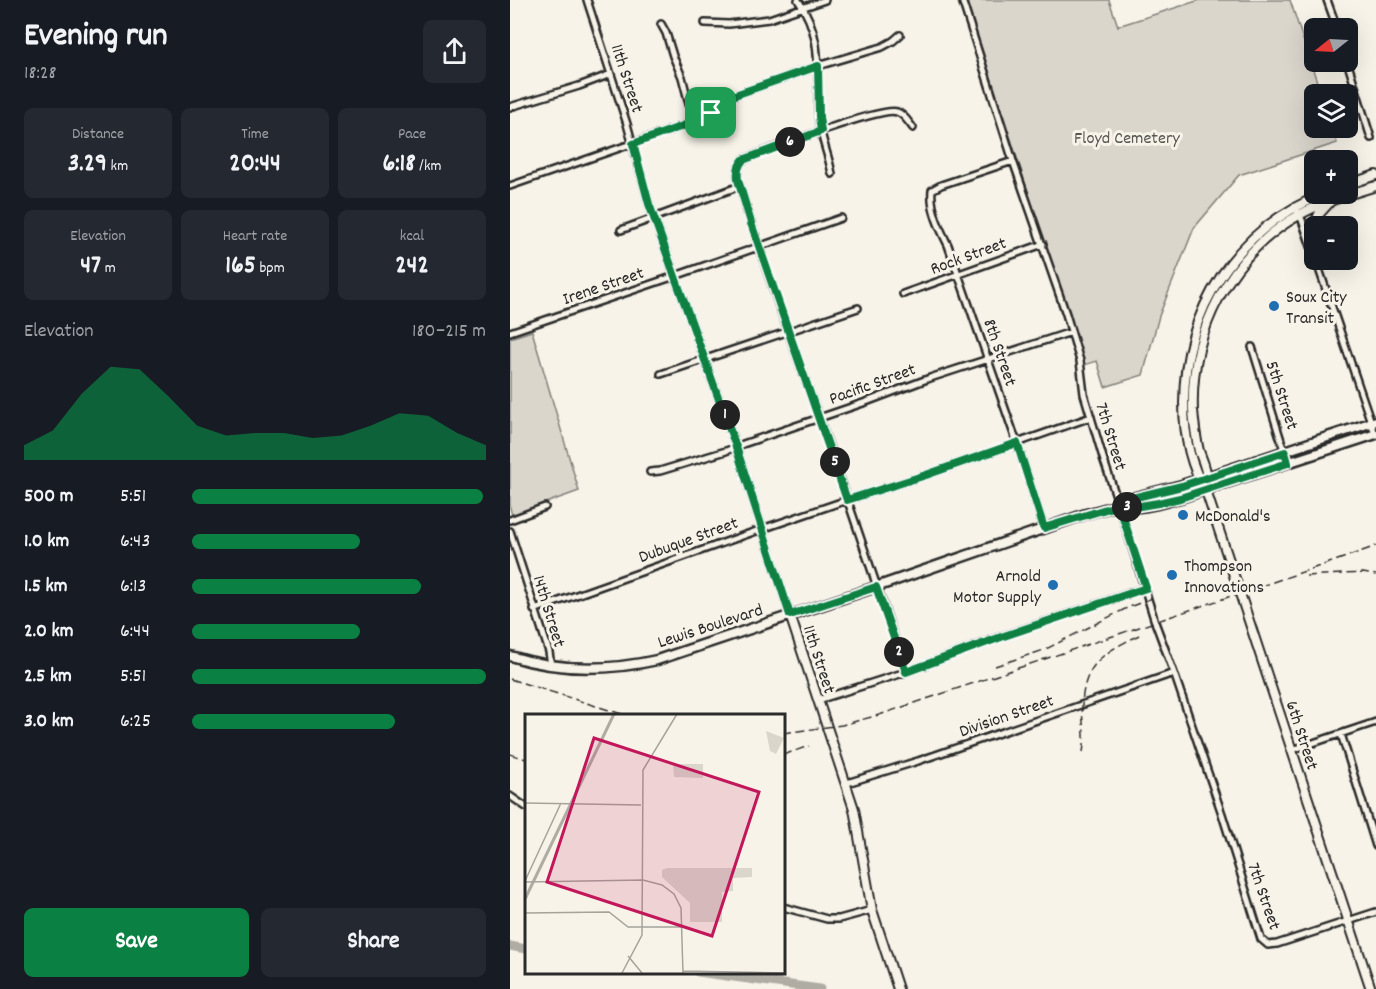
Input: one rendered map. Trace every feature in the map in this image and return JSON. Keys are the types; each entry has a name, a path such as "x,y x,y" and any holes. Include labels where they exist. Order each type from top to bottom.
{"main road":[{"path":"1358,182 1376,176"},
{"path":"1358,192 1376,186"},
{"path":"1203,478 1186,435 1184,405 1187,359 1196,324 1218,280 1248,242 1266,226 1304,203"},
{"path":"1203,478 1193,411 1193,388 1204,332 1218,298 1237,268 1271,234 1300,215 1325,204"},
{"path":"1317,216 1329,204"},
{"name":"Lewis Boulevard","path":"510,656 551,666 598,669 637,665 657,660 1044,528 1119,505 1124,500 1182,486 1373,422"},
{"name":"Lewis Boulevard","path":"1119,505 1128,508 1206,491 1375,434"},
{"name":"6th Street","path":"1203,478 1371,989"},
{"name":"11th Street","path":"790,615 847,783 859,832 872,910 898,989"}],"street":[{"name":"11th Street","path":"587,0 633,144 649,204 706,359 790,615"},
{"path":"798,0 804,8 815,35 818,52 819,117 832,174"},
{"path":"705,23 729,24 759,21 825,0"},
{"name":"7th Street","path":"962,0 1080,361 1084,394 1107,472 1262,939 1268,945 1277,944 1348,920"},
{"path":"1327,0 1333,18"},
{"path":"661,24 682,77 694,123"},
{"path":"510,186 694,123 707,116 732,96 818,66 882,47 900,34"},
{"path":"1350,72 1371,138"},
{"path":"510,107 611,74"},
{"path":"906,672 788,332 737,172 739,165 745,159 821,131 881,113 893,111 902,114 913,128"},
{"name":"8th Street","path":"1013,161 941,185 932,190 931,198 1017,443 1044,528"},
{"path":"621,230 740,186"},
{"path":"1295,207 1304,226"},
{"name":"Irene Street","path":"510,332 841,218"},
{"name":"Rock Street","path":"903,294 1043,244"},
{"path":"1320,270 1373,422 1375,434"},
{"path":"661,374 858,308"},
{"name":"Pacific Street","path":"650,472 726,451 930,378 1071,332"},
{"name":"5th Street","path":"1252,347 1288,463"},
{"name":"Dubuque Street","path":"534,610 762,529 1091,417"},
{"path":"510,520 545,507"},
{"name":"14th Street","path":"510,531 549,652 551,666"},
{"path":"818,700 906,672 1146,588"},
{"name":"Division Street","path":"847,783 1174,673"},
{"path":"1292,750 1376,722"},
{"path":"1341,734 1376,846"},
{"path":"510,796 525,806"},
{"path":"784,907 827,920 872,910"},
{"path":"1348,920 1376,912"}],"green space":[{"name":"Floyd Cemetery","path":"966,0 1109,0 1118,26 1200,0 1290,0 1304,42 1304,72 1314,72 1318,84 1304,84 1304,138 1335,138 1337,143 1316,150 1304,150 1304,154 1239,175 1194,228 1159,316 1143,375 1105,387 1097,361 1084,365"},
{"path":"532,331 579,491 512,515 510,508 510,338"}],"waterway":[{"path":"510,946 525,949"},
{"path":"712,974 820,989"}],"railway":[{"path":"784,733 842,725 879,715 1376,546"},
{"path":"1306,576 1363,573 1376,575"},
{"path":"995,666 1044,650 1127,608 1155,597"},
{"path":"1083,752 1082,705 1087,678 1092,668 1107,653 1141,634"},
{"path":"510,679 622,714"},
{"path":"784,755 809,746"},
{"path":"510,754 525,759"}],"place":[{"name":"Soux City Transit","path":"1274,306"},
{"name":"McDonald's","path":"1183,515"},
{"name":"Thompson Innovations","path":"1172,575"},
{"name":"Arnold Motor Supply","path":"1053,585"}],"route":[{"path":"711,113 702,119 633,144 649,204 706,359 790,615 876,587 906,672 1146,588 1119,505 1128,508 1180,498 1288,463 1285,452 1182,486 1124,500 1119,505 1044,528 1017,443 847,500 752,226 737,172 743,160 821,131 818,66 732,96 711,113"}]}
